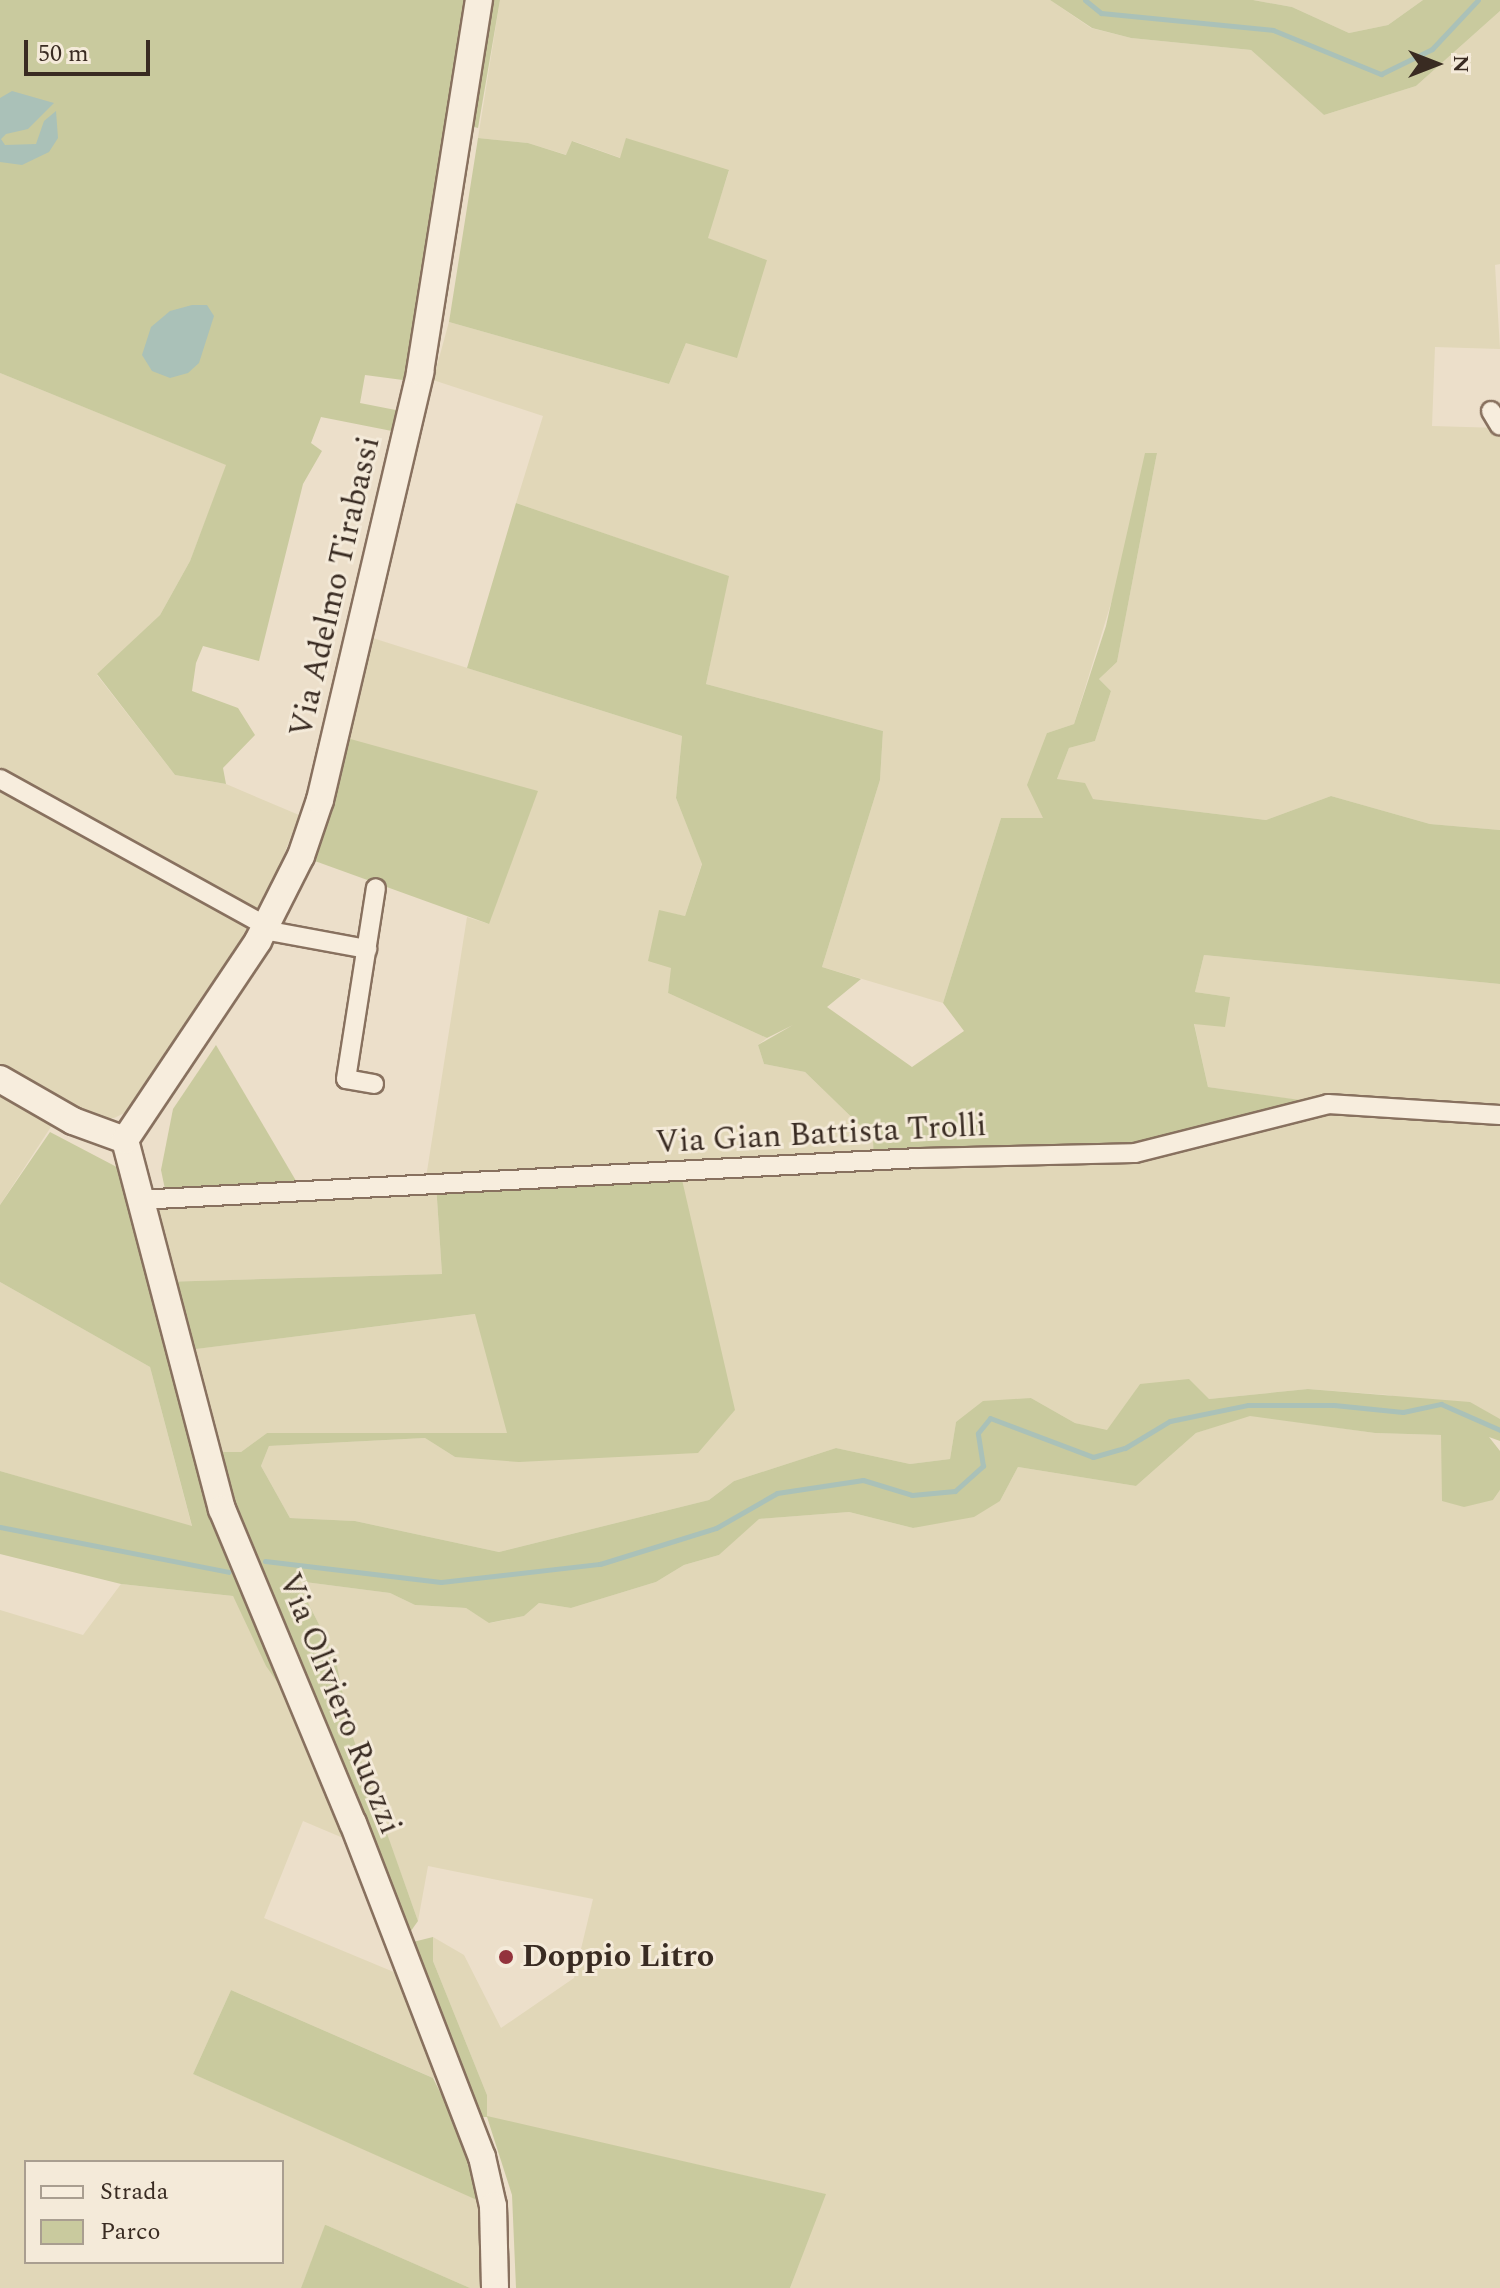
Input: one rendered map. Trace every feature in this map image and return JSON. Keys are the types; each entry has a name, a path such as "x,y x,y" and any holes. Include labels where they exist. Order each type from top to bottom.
{"street":[{"name":"Via Adelmo Tirabassi","path":"125,1140 265,928 301,856 320,800 398,472 436,291 479,0"},
{"path":"0,779 265,928 367,949"},
{"path":"374,1084 346,1079 376,888"},
{"path":"0,1079 73,1121 125,1140"},
{"name":"Via Gian Battista Trolli","path":"138,1200 918,1158 1135,1153 1328,1104 1500,1115"},
{"name":"Via Oliviero Ruozzi","path":"125,1140 138,1200 222,1509 353,1823 482,2157 493,2206 495,2288"}],"shaded area":[{"path":"500,0 1050,0 1091,28 1131,38 1251,50 1324,115 1416,86 1500,11 1500,264 1495,265 1500,349 1435,347 1432,426 1500,428 1500,830 1430,824 1331,796 1266,820 1093,799 1057,779 1069,748 1095,741 1111,691 1099,679 1117,662 1157,453 1074,724 1047,733 1043,818 1001,818 943,1003 822,967 880,780 883,731 706,684 728,576 516,503 543,416 433,380 449,322 669,384 686,343 767,260 707,238 729,171 627,139 621,158 573,141 567,155 528,143 478,138"},
{"path":"1253,0 1423,0 1388,25 1349,33 1292,7"},
{"path":"12,91 54,103 28,129 6,134 1,139 5,145 36,144 44,121 56,111 58,138 49,152 22,165 0,162 0,98"},
{"path":"192,305 207,305 214,316 199,363 188,373 170,378 152,371 142,355 151,327 170,311"},
{"path":"0,373 227,465 190,561 160,615 97,675 175,775 226,784 299,815 262,913 131,1110 114,1118 95,1119 0,1065"},
{"path":"360,634 682,736 676,798 702,863 685,916 659,911 672,967 668,993 767,1038 758,1045 764,1064 805,1072 873,1138 1325,1104 1208,1087 1194,1023 1230,997 1195,992 1204,955 1500,984 1500,1419 1388,1395 1308,1389 1209,1399 1140,1384 1107,1431 1075,1423 1031,1398 956,1422 950,1459 910,1464 836,1448 734,1481 709,1500 499,1552 355,1521 290,1518 261,1466 269,1446 425,1438 455,1457 698,1453 436,1185 442,1274 161,1282 138,1200 425,1184 467,917 489,924 336,735"},
{"path":"0,1079 60,1113 0,1205"},
{"path":"0,1282 150,1367 192,1527 0,1471"},
{"path":"476,1314 508,1433 267,1433 241,1452 206,1452 179,1351"},
{"path":"1250,1415 1375,1433 1441,1435 1493,1500 1500,1490 1500,2288 790,2288 825,2194 487,2117 487,2095 433,1961 433,1937 464,1955 501,2028 574,1978 593,1899 428,1866 418,1921 349,1729 335,1656 297,1581 390,1593 415,1605 466,1608 490,1623 524,1616 539,1603 571,1608 656,1582 684,1565 719,1555 758,1519 849,1512 913,1528 1000,1501 1018,1467 1136,1486 1196,1433"},
{"path":"121,1584 233,1596 362,1846 303,1821 264,1918 413,1980 454,2087 231,1990 193,2074 493,2206 494,2288 470,2288 326,2225 301,2288 0,2288 0,1610 83,1635"}],"green space":[{"path":"0,0 500,0 478,128 462,124 418,382 365,375 360,403 411,413 407,434 321,417 311,443 322,451 303,484 259,661 203,646 196,663 192,691 238,708 255,735 223,768 226,784 175,775 97,674 160,615 190,561 226,465 0,373"},
{"path":"1050,0 1253,0 1292,7 1349,33 1388,25 1423,0 1500,0 1500,11 1416,86 1324,115 1251,50 1131,38 1092,28"},
{"path":"478,138 528,143 566,155 572,141 620,158 626,138 729,170 708,238 767,260 737,358 686,343 669,384 449,322"},
{"path":"1145,453 1157,453 1117,662 1099,679 1111,691 1095,741 1069,748 1057,779 1085,783 1093,799 1266,820 1331,796 1430,824 1500,830 1500,984 1204,955 1195,992 1230,997 1225,1027 1194,1024 1208,1087 1328,1104 1135,1153 874,1161 873,1138 805,1072 764,1064 758,1045 793,1025 767,1038 668,993 671,968 648,961 659,910 685,916 702,864 676,798 682,736 467,668 516,503 729,576 706,684 883,731 880,780 822,967 861,979 827,1007 912,1067 964,1031 943,1003 1001,818 1043,818 1027,785 1047,733 1074,724 1106,626"},
{"path":"336,735 538,791 489,924 301,856"},
{"path":"216,1045 302,1191 167,1199 161,1170 173,1109"},
{"path":"50,1132 132,1175 161,1282 442,1274 436,1184 680,1171 735,1410 698,1453 519,1462 455,1457 425,1438 269,1446 261,1466 290,1518 355,1521 499,1552 709,1500 734,1481 836,1448 910,1464 950,1459 956,1422 983,1401 1031,1398 1075,1423 1107,1430 1140,1384 1189,1379 1209,1399 1308,1389 1470,1402 1500,1419 1500,1441 1489,1437 1500,1451 1500,1490 1493,1500 1464,1507 1442,1501 1441,1435 1375,1433 1250,1416 1196,1433 1136,1486 1018,1467 1000,1501 974,1517 913,1528 849,1512 759,1519 719,1555 684,1565 656,1582 571,1608 539,1603 524,1616 489,1623 466,1608 415,1605 390,1593 297,1581 335,1656 350,1729 418,1921 401,1945 433,1937 433,1961 487,2095 487,2116 826,2194 790,2288 516,2288 512,2195 487,2117 466,2117 314,1735 266,1666 233,1596 121,1584 0,1554 0,1471 192,1526 150,1367 0,1282 0,1205","holes":["475,1314 507,1433 267,1433 241,1452 207,1452 180,1351"]},
{"path":"231,1990 433,2078 462,2136 477,2200 193,2074"},
{"path":"326,2225 470,2288 301,2288"}],"waterway":[{"path":"1085,0 1101,13 1273,30 1381,74 1432,49 1478,0"},
{"path":"265,1561 441,1582 600,1564 716,1528 777,1493 863,1480 912,1495 955,1491 983,1466 978,1433 990,1418 1093,1457 1125,1448 1170,1421 1248,1405 1334,1405 1403,1412 1441,1404 1500,1430"},
{"path":"0,1527 229,1572"}],"place":[{"name":"Doppio Litro","path":"506,1957"}]}
